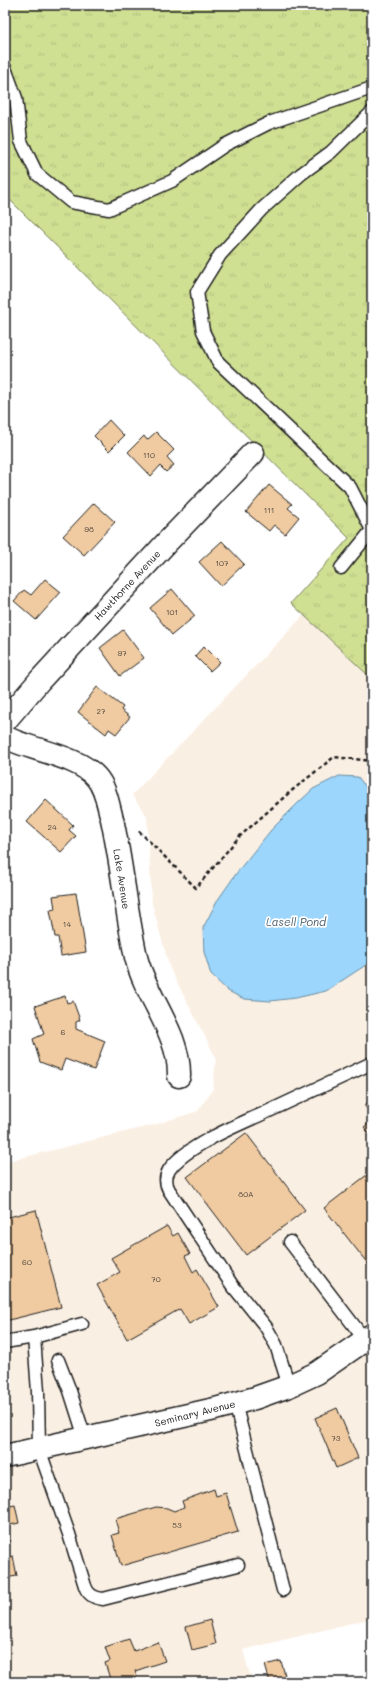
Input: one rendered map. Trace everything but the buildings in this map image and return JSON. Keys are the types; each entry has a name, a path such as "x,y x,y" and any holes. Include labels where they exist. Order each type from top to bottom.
{"street":[{"name":"Hawthorne Avenue","path":"5,721 147,564 253,452"},
{"name":"Lake Avenue","path":"5,737 79,764 93,773 100,783 106,798 116,838 137,959 148,990 175,1046 178,1057 179,1076"},
{"name":"Seminary Avenue","path":"5,1456 235,1403 289,1386 317,1373 369,1338"}],"lane":[{"path":"5,68 16,98 21,141 37,174 71,202 109,209 172,181 225,145 269,123 372,88"},
{"path":"341,568 372,530 350,487 218,362 203,331 197,292 220,255 262,209 301,174 331,152 372,112"},
{"path":"289,1386 276,1345 266,1327 232,1285 169,1190 166,1181 167,1176 172,1167 180,1160 194,1149 220,1133 372,1063"},
{"path":"290,1242 369,1338"},
{"path":"5,1342 34,1337 82,1324"},
{"path":"34,1337 38,1392 38,1449 69,1534 85,1586 89,1593 95,1598 106,1599 238,1565"},
{"path":"58,1360 85,1438"},
{"path":"235,1403 283,1590"}],"path":[{"path":"134,826 196,888 239,837 290,792 334,757 372,761"}],"shaded area":[{"path":"304,615 370,677 372,676 372,1618 243,1650 252,1682 5,1682 5,1162 157,1124 198,1111 213,1089 216,1058 170,969 152,904 147,816 132,795"}],"green space":[{"path":"5,5 372,5 372,676 370,677 291,603 349,538 5,195"}],"water":[{"name":"Lasell Pond","path":"339,776 358,777 372,795 372,961 326,991 296,998 270,1001 244,999 228,991 211,975 204,952 203,928 217,901 238,871 271,830 313,789"}]}
